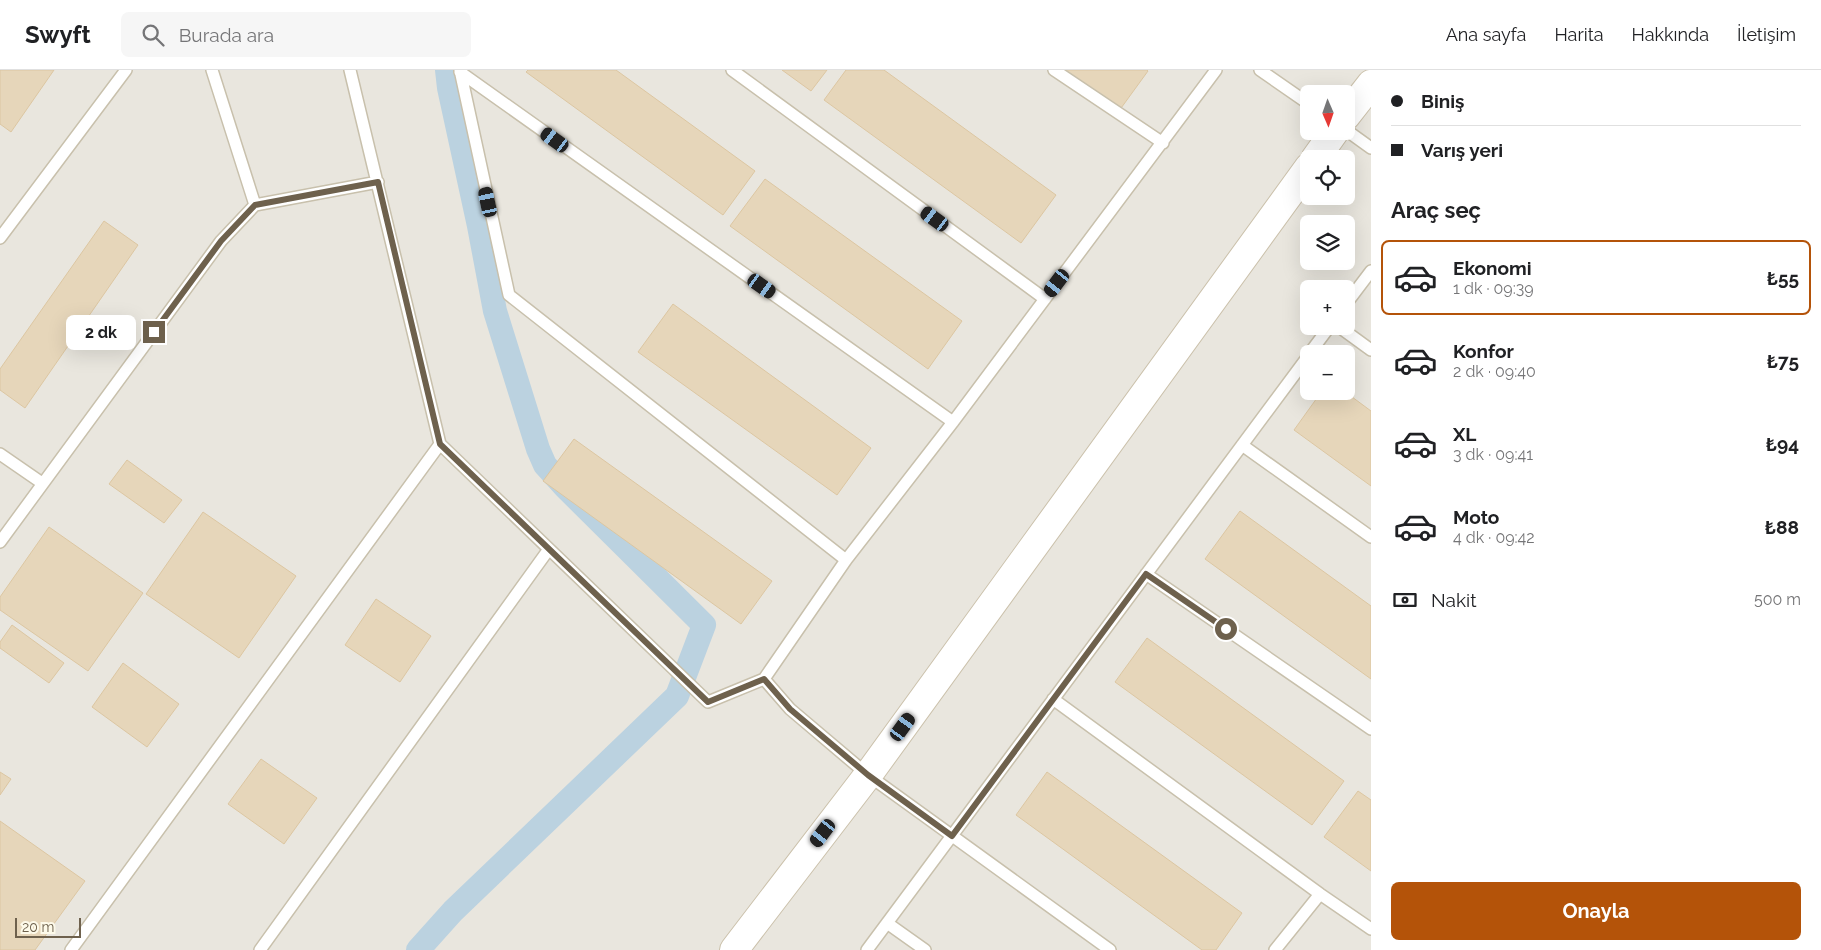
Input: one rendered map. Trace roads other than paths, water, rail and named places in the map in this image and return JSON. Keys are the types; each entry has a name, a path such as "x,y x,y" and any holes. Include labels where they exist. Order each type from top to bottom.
{"street":[{"path":"1355,104 1371,84"},
{"path":"734,950 868,775 1300,179"}],"lane":[{"path":"0,238 126,70"},
{"path":"212,70 255,205"},
{"path":"350,70 440,444 708,702 764,679 846,560 953,422 1216,70"},
{"path":"732,70 1045,299"},
{"path":"1054,70 1163,143"},
{"path":"1260,70 1300,98"},
{"path":"460,71 953,422"},
{"path":"460,71 509,295 846,560"},
{"path":"1355,136 1371,148"},
{"path":"0,542 221,241 255,205 378,182"},
{"path":"1355,292 1371,271"},
{"path":"1350,335 1371,350"},
{"path":"867,950 1300,366"},
{"path":"72,950 440,444"},
{"path":"1242,445 1371,537"},
{"path":"0,454 42,483"},
{"path":"260,950 549,550"},
{"path":"1146,574 1371,729"},
{"path":"764,679 790,709 868,775 1110,950"},
{"path":"1053,699 1320,894 1371,929"},
{"path":"1275,950 1320,894"},
{"path":"887,923 925,950"}],"waterway":[{"path":"418,950 453,911 677,696 704,625 545,465 538,449 495,311 479,226 449,88 447,70"}]}
